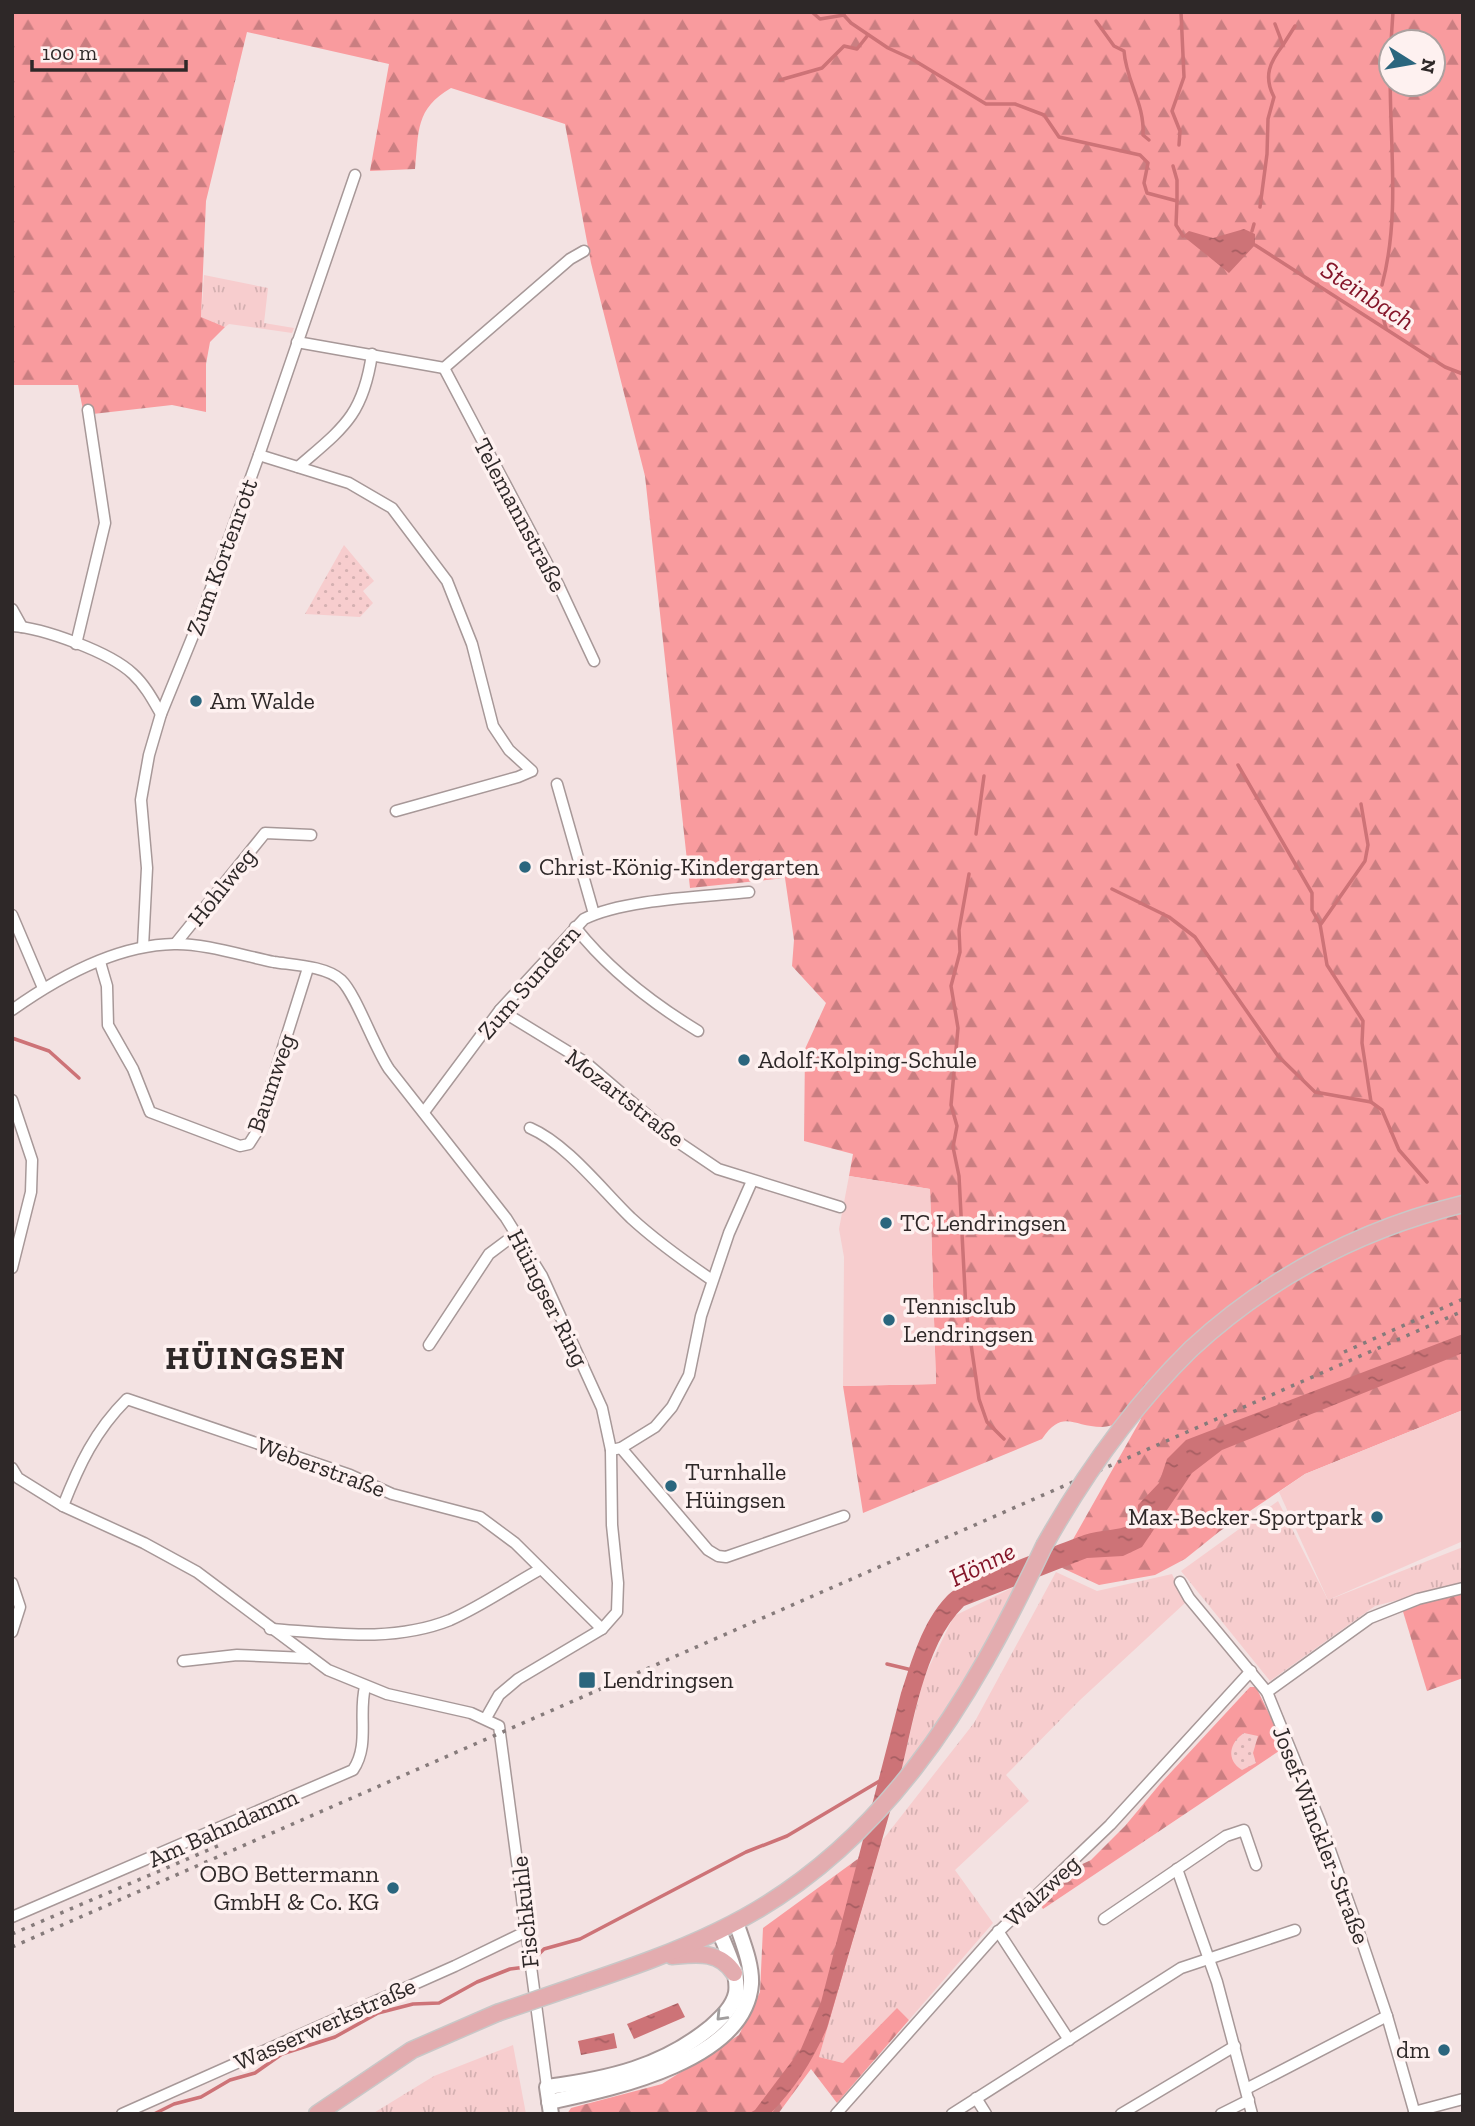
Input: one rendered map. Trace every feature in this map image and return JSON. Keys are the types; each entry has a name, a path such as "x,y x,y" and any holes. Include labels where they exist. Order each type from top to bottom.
{"main road":[{"path":"317,2114 412,2050 497,2013 659,1957 719,1931 792,1885 870,1821 920,1763 973,1686 1044,1546 1081,1483 1133,1410 1191,1349 1251,1300 1311,1263 1395,1224 1463,1203"},
{"path":"549,2101 649,2077 687,2059 728,2028 744,2008 751,1983 748,1960 736,1922"},
{"path":"549,2101 661,2060 687,2045 716,2022 732,2004 736,1985 719,1931"},
{"path":"659,1957 706,1954 722,1959 734,1973"}],"street":[{"name":"Zum Kortenrott","path":"143,947 147,868 141,800 161,714 201,616 259,455 355,175"},
{"path":"297,342 444,368 570,259 584,251"},
{"path":"298,467 352,417 361,402 372,354"},
{"name":"Telemannstraße","path":"444,368 558,584 594,662"},
{"path":"76,644 105,523 88,410"},
{"path":"259,455 349,483 392,508 419,540 456,599 472,644 493,726 509,750 532,771 396,811"},
{"path":"12,609 17,626 76,644 132,673 161,714"},
{"path":"557,784 594,914"},
{"name":"Hohlweg","path":"176,943 265,833 311,835"},
{"name":"Zum Sundern","path":"424,1111 500,1010 575,927 594,914 748,892"},
{"path":"12,915 43,988"},
{"path":"575,927 623,976 665,1011 698,1031"},
{"name":"Hüingser Ring","path":"12,1010 43,988 100,962 143,947 176,943 309,968 338,977 347,987 375,1047 517,1233 542,1276 602,1408 616,1449 612,1525 618,1583 617,1612 602,1629"},
{"name":"Baumweg","path":"100,962 107,986 108,1025 133,1069 150,1112 240,1146 249,1144 259,1125 309,968"},
{"name":"Mozartstraße","path":"500,1010 585,1062 681,1144 718,1169 840,1207"},
{"path":"12,1100 32,1160 31,1192 12,1268"},
{"path":"530,1128 550,1138 668,1250 712,1280"},
{"path":"752,1181 712,1280 694,1344 690,1375 672,1407 655,1427 616,1449 718,1556 726,1557 844,1516"},
{"path":"429,1345 489,1254 517,1233"},
{"name":"Weberstraße","path":"63,1506 87,1448 104,1422 127,1399 351,1475 392,1494 480,1517 515,1543 538,1570 602,1629"},
{"path":"14,1476 63,1506 144,1543 197,1572 308,1658 365,1687 486,1718 499,1695 518,1679 602,1629"},
{"path":"269,1629 366,1636 415,1631 452,1619 538,1570"},
{"name":"Josef-Winckler-Straße","path":"1180,1582 1189,1598 1267,1692 1320,1822 1387,2016 1415,2113"},
{"path":"12,1583 20,1607 12,1632"},
{"path":"1267,1692 1370,1618 1418,1599 1463,1588"},
{"path":"183,1661 237,1655 308,1658"},
{"name":"Walzweg","path":"836,2114 998,1931 1110,1825 1251,1671"},
{"name":"Am Bahndamm","path":"12,1917 354,1770 362,1755 360,1705 365,1687"},
{"name":"Fischkuhle","path":"486,1718 499,1726 502,1734 549,2101"},
{"path":"1104,1919 1226,1836 1244,1830 1256,1865"},
{"path":"1177,1869 1210,1960 1252,2114"},
{"path":"952,2114 1181,1968 1295,1930"},
{"name":"Wasserwerkstraße","path":"122,2114 455,1966 527,1931"},
{"path":"998,1931 1069,2040"},
{"path":"1222,2114 1247,2094 1387,2016"},
{"path":"1121,2114 1235,2046"},
{"path":"976,2098 986,2114"},
{"path":"1415,2113 1463,2099"}],"green space":[{"path":"12,12 1463,12 1463,1410 1305,1474 1220,1531 1185,1559 1155,1575 1099,1585 1058,1566 1141,1419 1102,1427 1069,1421 1056,1424 1042,1439 863,1513 843,1386 936,1384 930,1189 849,1176 853,1154 804,1141 805,1049 826,1003 792,966 794,940 785,878 690,888 645,476 591,263 565,124 451,88 431,104 421,122 415,169 370,171 389,64 247,32 206,201 201,317 225,327 210,342 206,364 206,412 172,405 84,415 78,385 12,385"},
{"path":"204,275 268,288 264,323 294,328 292,333 229,324 225,327 201,317"},
{"path":"344,545 374,581 363,591 373,603 360,617 305,614"},
{"name":"Tennisclub Lendringsen","path":"849,1176 930,1189 936,1384 843,1386 844,1257 839,1229"},
{"name":"Max-Becker-Sportpark","path":"1463,1410 1463,1541 1328,1600 1279,1492 1305,1474"},
{"path":"1278,1501 1328,1600 1463,1547 1463,1583 1375,1606 1270,1681 1181,1571"},
{"path":"1056,1572 1097,1591 1172,1574 1185,1603 1080,1700 1006,1775 1029,1801 955,1870 993,1923 909,2020 897,2009 843,2063 819,2057 881,1842 974,1723"},
{"path":"1018,1585 967,1680 899,1777 924,1677 954,1616"},
{"path":"1463,1588 1463,1678 1427,1691 1401,1605"},
{"path":"1250,1687 1256,1687 1285,1747 1043,1909 1037,1900 1076,1867 1091,1860 1125,1826"},
{"path":"1244,1733 1258,1736 1253,1753 1256,1763 1242,1770 1233,1761 1231,1752 1235,1742"},
{"path":"881,1842 819,2057 843,2063 897,2008 909,2020 837,2103 811,2069 778,2114 567,2114 571,2108 662,2084 739,2035 760,1992 763,1928"},
{"path":"513,2045 526,2114 372,2114 434,2076"}],"water":[{"path":"1244,229 1255,234 1255,245 1229,273 1183,236 1189,231 1213,238"},
{"path":"1463,1334 1463,1353 1222,1450 1192,1473 1142,1547 1123,1556 1087,1558 964,1606 939,1643 921,1688 899,1780 827,2028 803,2074 770,2114 748,2114 755,2110 801,2049 821,2002 901,1693 924,1629 947,1596 972,1581 1033,1554 1084,1535 1136,1522 1138,1505 1159,1483 1167,1459 1186,1440"},
{"path":"678,2003 685,2017 634,2039 627,2024"},
{"path":"614,2033 617,2048 581,2055 578,2041"}],"waterway":[{"path":"812,12 820,19 844,15"},
{"name":"Steinbach","path":"841,12 851,23 888,48 912,59 986,104 1015,104 1044,115 1059,137 1140,155 1148,163 1144,183 1147,193 1177,201 1176,225 1183,236"},
{"path":"1179,145 1180,131 1172,111 1184,77 1181,12"},
{"path":"1392,28 1393,12"},
{"path":"1096,21 1114,46 1124,51 1141,113 1143,135 1149,140"},
{"path":"1260,207 1267,154 1268,119 1274,97 1269,82 1269,70 1283,45 1275,24"},
{"path":"1283,45 1295,26"},
{"path":"780,80 822,68 844,46 857,49 868,35"},
{"path":"1382,285 1392,225 1391,98"},
{"path":"1173,166 1177,180 1177,201"},
{"path":"1252,231 1254,224"},
{"name":"Steinbach","path":"1255,245 1445,367 1463,374"},
{"path":"1379,303 1386,328"},
{"path":"1238,765 1312,893 1312,910 1320,924 1327,965 1363,1021 1362,1043 1371,1102 1382,1110 1399,1150 1427,1182"},
{"path":"976,834 984,776"},
{"path":"1321,924 1365,861 1368,845 1361,804"},
{"path":"969,874 959,930 960,952 951,986 958,1028 951,1105 957,1126 953,1147 959,1176 966,1310 979,1399 987,1422 1004,1439"},
{"path":"1112,889 1169,917 1195,937 1278,1056 1315,1092 1371,1102"},
{"path":"12,1038 49,1051 79,1078"},
{"path":"887,1664 912,1670"},
{"path":"154,2114 174,2104 201,2097 230,2080 255,2073 282,2054 335,2037 378,2013 413,2004 439,2003 477,1982 510,1969 526,1967 544,1949 580,1939 746,1852 787,1836 883,1779"}],"railway":[{"path":"1344,1352 1463,1299"},
{"path":"12,1947 1463,1311"},
{"path":"12,1934 220,1845"}],"place":[{"name":"Am Walde","path":"196,701"},
{"name":"Christ-König-Kindergarten","path":"525,867"},
{"name":"Adolf-Kolping-Schule","path":"744,1060"},
{"name":"TC Lendringsen","path":"886,1223"},
{"name":"Tennisclub Lendringsen","path":"889,1320"},
{"name":"Turnhalle Hüingsen","path":"671,1486"},
{"name":"Max-Becker-Sportpark","path":"1377,1517"},
{"name":"Lendringsen","path":"587,1680"},
{"name":"OBO Bettermann GmbH & Co. KG","path":"393,1888"},
{"name":"dm","path":"1444,2050"}],"district":[{"name":"HÜINGSEN","path":"256,1358"}],"water label":[{"name":"Hönne","path":"982,1564"}]}
